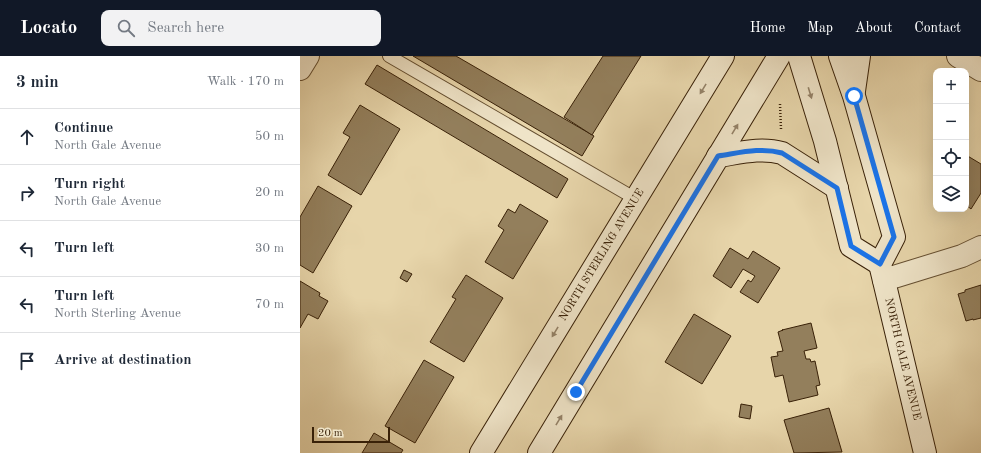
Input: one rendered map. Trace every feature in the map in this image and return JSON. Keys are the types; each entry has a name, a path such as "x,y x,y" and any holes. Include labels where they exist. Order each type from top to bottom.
{"main road":[{"path":"300,69 308,56"},
{"name":"NORTH STERLING AVENUE","path":"481,453 723,56"},
{"path":"539,453 779,56"},
{"path":"799,56 821,128 851,246 882,272"},
{"path":"840,56 854,96 894,237 882,272"},
{"path":"854,96 859,56"},
{"path":"958,56 981,70"},
{"path":"718,156 764,150 782,153 837,188"},
{"path":"882,272 957,257 981,247"},
{"name":"NORTH GALE AVENUE","path":"882,272 925,453"}],"lane":[{"path":"389,56 636,199"}],"path":[{"path":"780,97 782,131"}],"building":[{"path":"413,56 456,56 594,136 582,156"},
{"path":"603,56 641,56 592,135 564,117"},
{"path":"377,65 568,179 557,198 365,84"},
{"path":"360,105 400,129 361,195 328,175 350,137 343,133"},
{"path":"969,157 981,164 981,193 971,209 969,207"},
{"path":"318,186 352,206 313,273 300,265 300,217"},
{"path":"520,204 548,221 513,279 485,262 504,230 498,226 508,209 515,213"},
{"path":"730,248 748,259 753,251 780,268 758,303 740,292 748,280 751,282 755,276 743,269 731,288 713,276"},
{"path":"404,270 412,274 407,282 400,278"},
{"path":"466,275 503,298 464,362 430,342 456,299 452,297"},
{"path":"300,281 320,293 319,296 328,301 318,319 308,314 300,328"},
{"path":"981,285 981,318 966,321 958,294"},
{"path":"694,314 731,336 702,384 665,362"},
{"path":"811,323 817,348 804,351 806,359 810,359 811,362 815,361 820,385 816,386 818,395 789,402 783,375 775,377 771,357 778,356 777,352 783,351 778,332"},
{"path":"424,360 454,377 415,443 385,426"},
{"path":"741,404 752,406 750,419 739,417"},
{"path":"829,408 842,452 794,453 784,420"},
{"path":"374,433 403,450 401,453 362,453"}],"route":[{"path":"576,392 718,156 764,150 782,153 837,188 851,246 880,264 894,237 854,96"}]}
